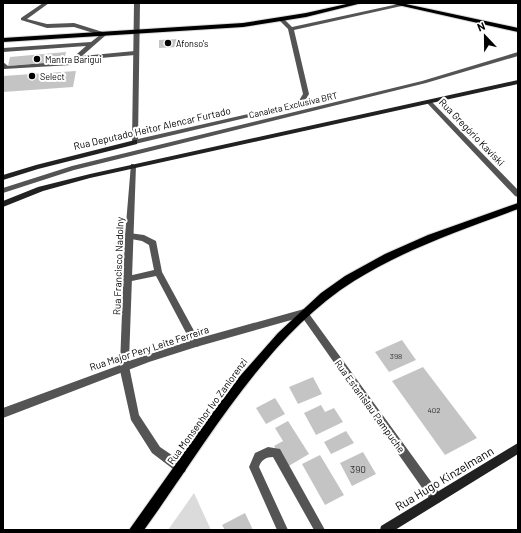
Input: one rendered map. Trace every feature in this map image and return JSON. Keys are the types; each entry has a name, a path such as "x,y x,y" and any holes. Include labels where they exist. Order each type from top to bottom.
{"main road":[{"path":"3,40 224,27 282,20 359,3"},
{"path":"392,3 518,30"},
{"name":"Rua Monsenhor Ivo Zanlorenzi","path":"136,530 246,377 304,313 324,296 349,279 394,254 518,206"}],"street":[{"path":"46,3 23,19 47,26 74,25 104,34"},
{"path":"135,142 135,53 137,3"},
{"path":"282,20 291,29 403,5"},
{"name":"Rua Deputado Heitor Alencar Furtado","path":"3,178 36,167 299,103 306,98 306,94 291,29"},
{"path":"3,64 6,68 71,63 104,34"},
{"path":"3,50 92,44"},
{"path":"76,58 135,53"},
{"name":"Canaleta Exclusiva BRT","path":"3,191 72,168 386,92 467,70 518,54"},
{"path":"3,204 41,189 133,166 518,82"},
{"name":"Rua Gregório Kaviski","path":"429,102 518,194"},
{"name":"Rua Francisco Nadolny","path":"133,166 124,366 134,417 156,450 180,468"},
{"path":"129,236 144,238 153,243 158,272 196,343"},
{"path":"127,279 158,272"},
{"name":"Rua Major Pery Leite Ferreira","path":"3,413 124,366 196,343 304,313"},
{"name":"Rua Estanislau Pampuche","path":"304,313 436,498"},
{"name":"Rua Hugo Kinzelmann","path":"384,530 518,448"},
{"path":"283,530 254,467 255,459 263,453 272,451 276,452 320,530"}],"shaded area":[{"path":"194,493 211,530 168,530"}],"building":[{"name":"Afonso's","path":"178,39 178,47 159,48 159,40"},
{"name":"Mantra Barigui","path":"66,52 64,61 8,66 10,57"},
{"path":"76,71 73,87 3,92 3,76"},
{"path":"402,340 416,360 389,372 375,352"},
{"path":"423,367 477,438 445,455 392,381"},
{"path":"313,377 322,394 298,404 289,387"},
{"path":"275,398 285,414 266,424 256,408"},
{"path":"321,405 325,412 334,408 343,422 316,435 304,413"},
{"path":"288,421 309,454 287,467 274,446 283,441 275,428"},
{"path":"346,431 354,443 331,454 324,442"},
{"path":"363,452 376,474 352,486 340,463"},
{"path":"320,455 344,495 325,505 302,464"},
{"path":"245,513 253,530 225,530 222,525"}],"place":[{"name":"Afonso's","path":"168,43"},
{"name":"Mantra Barigui","path":"37,59"},
{"name":"Select","path":"32,76"}]}
